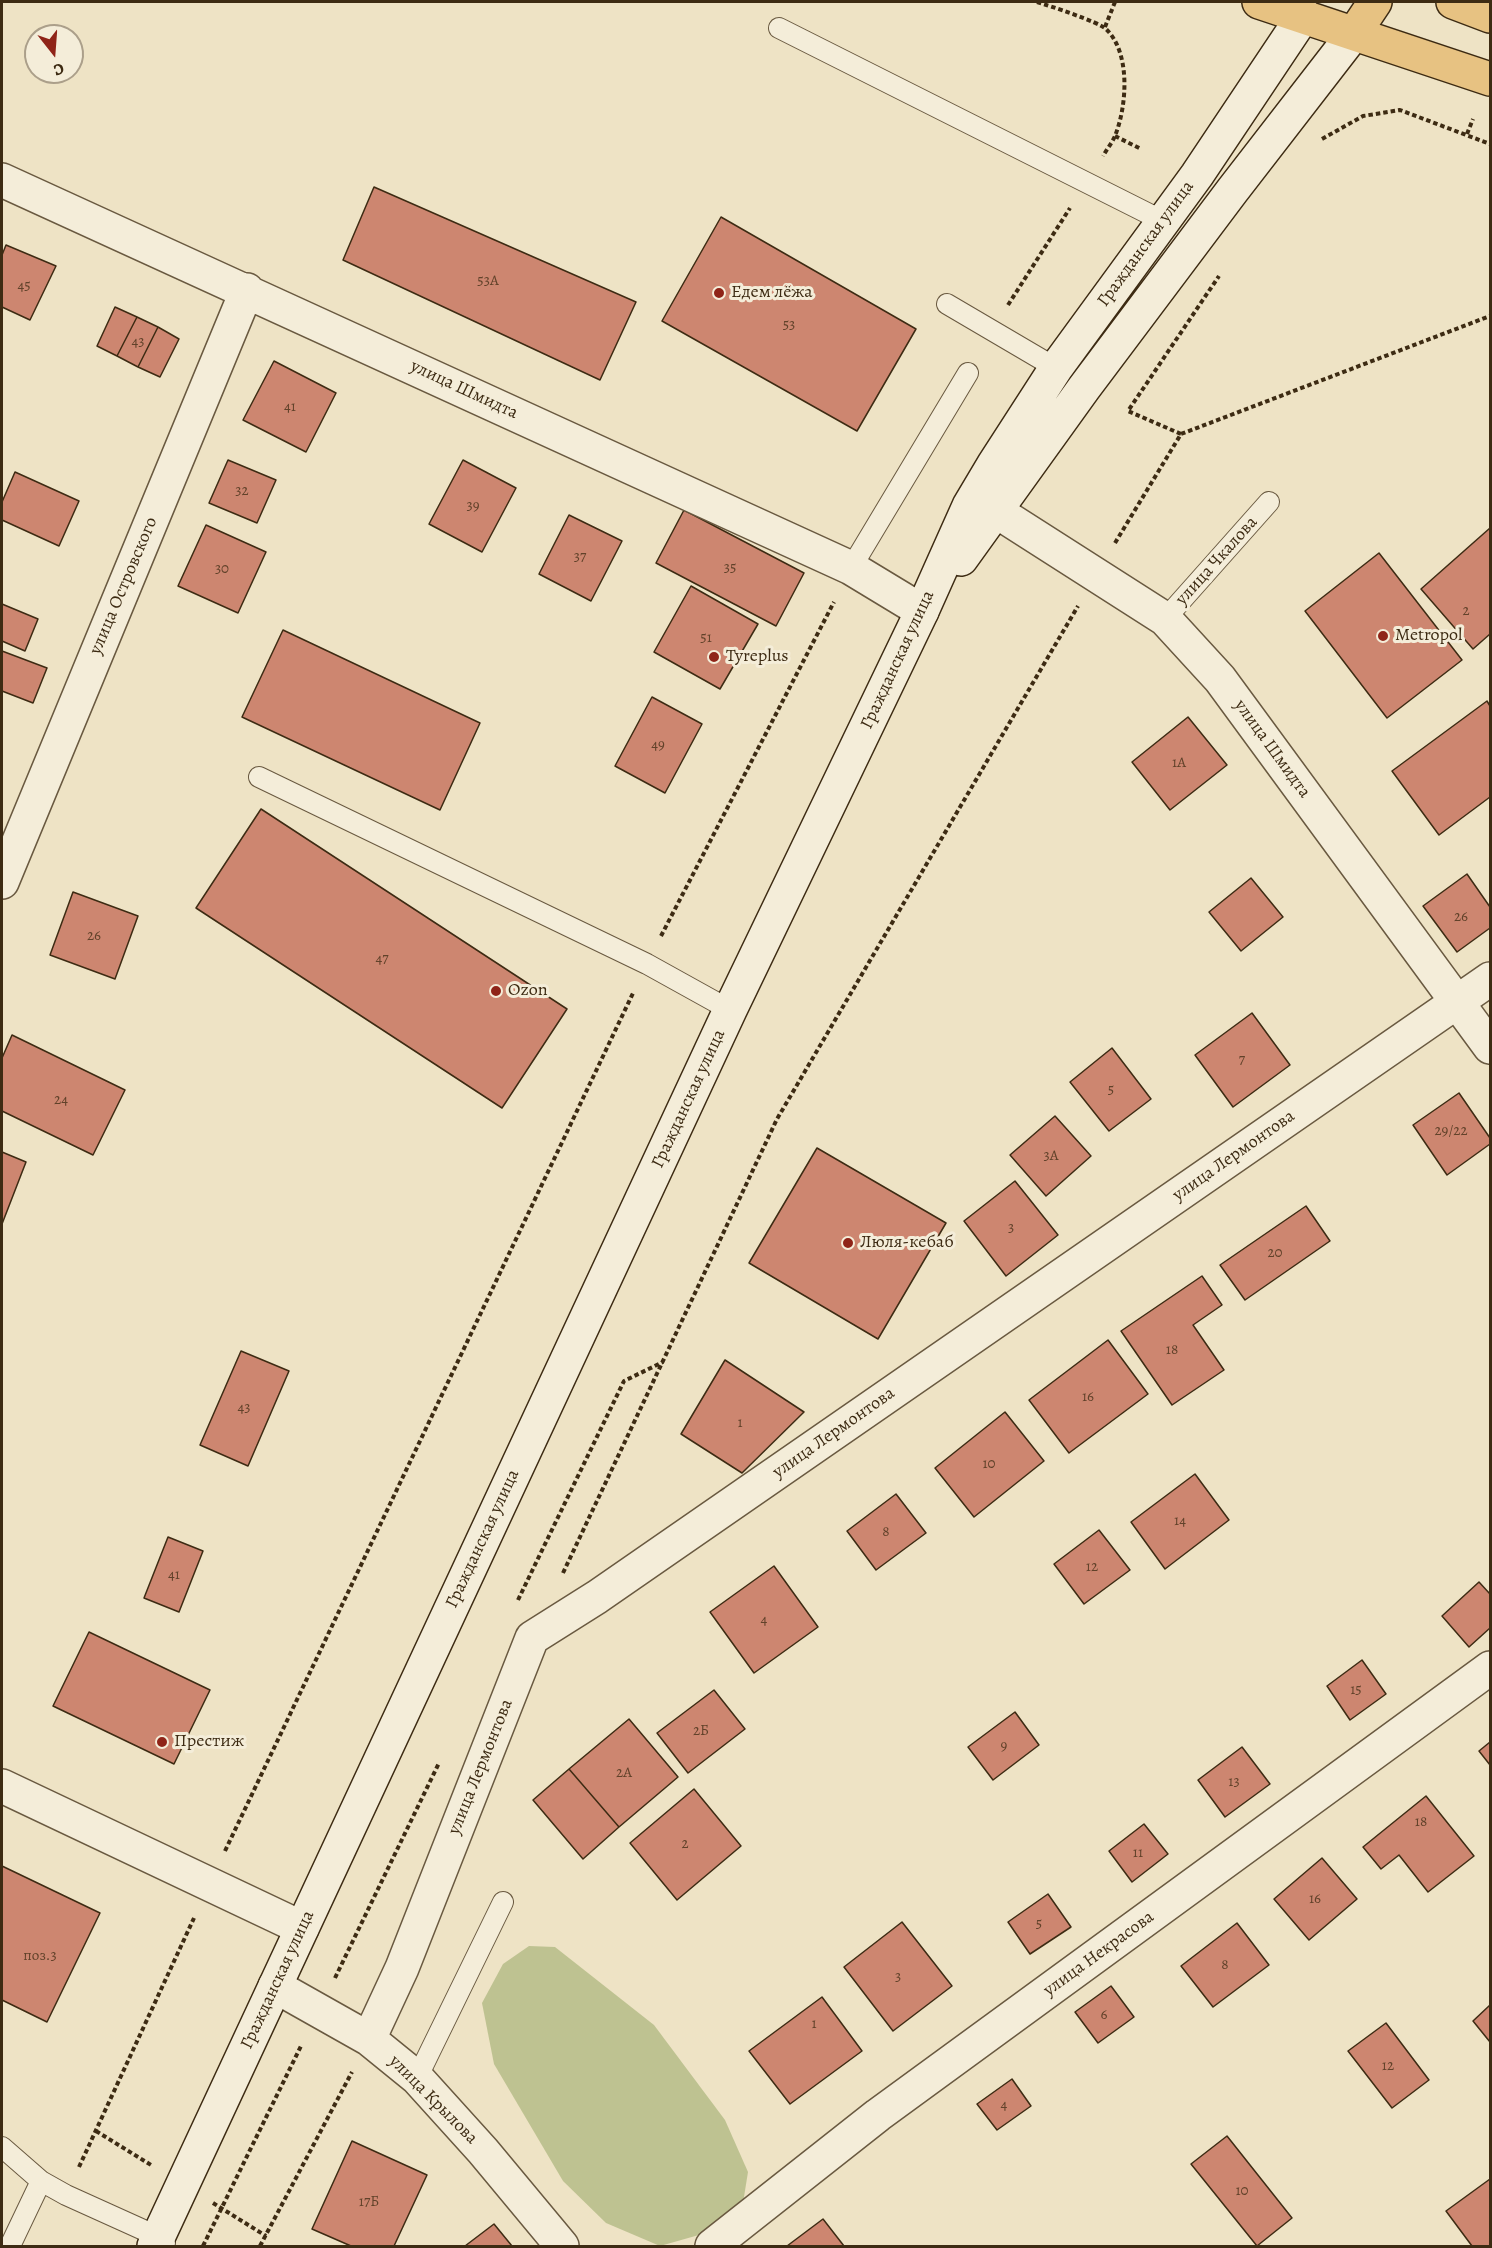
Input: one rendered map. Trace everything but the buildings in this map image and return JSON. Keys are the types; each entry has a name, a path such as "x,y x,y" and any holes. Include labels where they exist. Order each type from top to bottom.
{"main road":[{"path":"1259,2 1308,8 1354,32 1491,80"},
{"path":"1354,32 1375,2"},
{"path":"1453,2 1491,16"}],"street":[{"name":"Гражданская улица","path":"161,2244 275,1986 730,1010 922,611 969,506 1056,368 1197,175 1308,8"},
{"name":"Гражданская улица","path":"922,611 1084,388 1354,32"},
{"name":"улица Шмидта","path":"2,180 851,568 922,611"},
{"name":"улица Островского","path":"2,882 247,290"},
{"name":"улица Шмидта","path":"996,512 1165,620 1220,679 1491,1047"},
{"name":"улица Лермонтова","path":"369,2039 402,1968 532,1638 607,1590 1491,979"},
{"name":"улица Некрасова","path":"712,2247 878,2115 1491,1668"},
{"path":"2,1786 302,1928"},
{"name":"улица Крылова","path":"275,1986 369,2039 417,2078 483,2151 562,2247"}],"lane":[{"path":"779,28 1163,221"},
{"path":"947,304 1056,368"},
{"path":"851,568 969,373"},
{"name":"улица Чкалова","path":"1165,620 1269,502"},
{"path":"259,777 647,964 730,1010"},
{"path":"417,2078 503,1902"},
{"path":"2,2147 41,2181 161,2244"},
{"path":"10,2247 41,2181"}],"path":[{"path":"1105,27 1115,2"},
{"path":"1315,143 1363,116 1400,110 1491,144"},
{"path":"1467,134 1473,119"},
{"path":"1115,136 1141,149"},
{"path":"1181,434 1128,411 1220,274"},
{"path":"562,1574 777,1119 1181,434 1491,316"},
{"path":"66,2195 209,1884 647,964 851,568"},
{"path":"515,1607 624,1382 663,1362"},
{"path":"202,2247 442,1757"},
{"path":"260,2247 369,2039"}],"green space":[{"path":"529,1946 555,1947 654,2025 725,2120 748,2172 743,2203 713,2231 660,2246 606,2223 563,2181 494,2064 482,2003 503,1964"}],"place":[{"name":"Едем лёжа","path":"719,293"},
{"name":"Metropol","path":"1383,636"},
{"name":"Tyreplus","path":"714,657"},
{"name":"Ozon","path":"496,991"},
{"name":"Люля-кебаб","path":"848,1243"},
{"name":"Престиж","path":"162,1742"}]}
